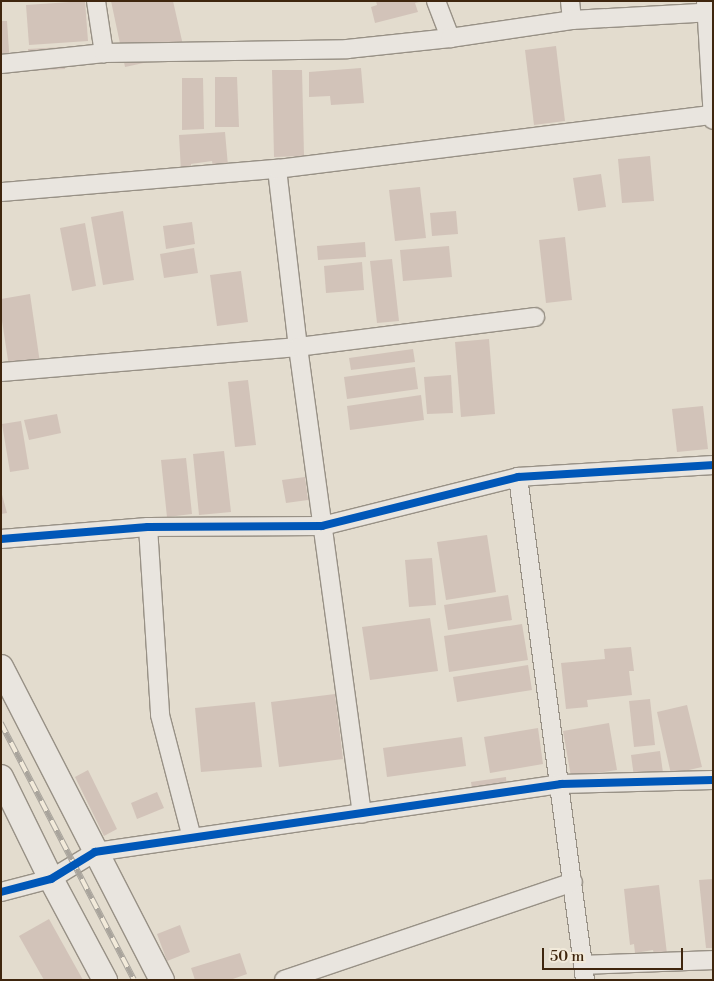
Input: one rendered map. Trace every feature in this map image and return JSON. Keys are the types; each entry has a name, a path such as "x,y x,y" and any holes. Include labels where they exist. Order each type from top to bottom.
{"main road":[{"path":"1,668 162,980"},
{"path":"1,778 51,879 105,980"}],"street":[{"path":"96,1 104,53"},
{"path":"436,1 450,38"},
{"path":"570,1 572,20"},
{"path":"1,64 104,53 347,49 450,38 572,20 708,9 712,118 277,168 1,192"},
{"path":"277,168 298,347 362,814"},
{"path":"1,372 298,347 535,317"},
{"path":"1,538 148,527 322,526 518,477 713,465"},
{"path":"518,477 561,784 584,972 713,960"},
{"path":"148,527 160,714 192,838"},
{"path":"1,892 51,879 95,852 561,784 713,780"},
{"path":"284,980 573,882"}],"building":[{"path":"85,1 88,41 29,45 26,5"},
{"path":"111,1 173,1 185,54 125,67"},
{"path":"376,1 419,1 415,3 418,12 375,23 371,7 377,5"},
{"path":"1,21 7,21 10,66 1,66"},
{"path":"556,46 565,121 534,125 525,50"},
{"path":"63,47 65,69 29,71 28,49"},
{"path":"361,68 364,103 331,105 330,96 309,97 309,72"},
{"path":"272,70 302,70 304,156 274,157"},
{"path":"215,77 237,77 239,127 215,127"},
{"path":"182,78 203,78 204,129 182,130"},
{"path":"225,132 228,166 213,168 212,161 191,164 191,170 181,171 179,135"},
{"path":"650,156 654,201 622,203 618,159"},
{"path":"601,174 606,207 578,211 573,178"},
{"path":"420,187 426,238 395,241 389,190"},
{"path":"123,211 134,280 103,285 91,217"},
{"path":"456,211 458,234 432,236 430,213"},
{"path":"192,222 195,244 166,249 163,226"},
{"path":"85,223 96,286 72,291 60,228"},
{"path":"565,237 572,300 546,303 539,240"},
{"path":"365,242 366,257 318,260 317,246"},
{"path":"449,246 452,277 403,281 400,250"},
{"path":"194,248 198,273 164,278 160,254"},
{"path":"392,259 399,321 377,323 370,261"},
{"path":"362,262 364,290 326,293 324,266"},
{"path":"241,271 248,322 217,326 210,275"},
{"path":"30,294 40,363 9,367 1,314 1,299"},
{"path":"489,339 495,414 461,417 455,342"},
{"path":"413,349 415,362 351,370 349,358"},
{"path":"415,367 418,389 347,399 344,377"},
{"path":"451,375 453,413 427,414 424,377"},
{"path":"248,380 256,445 235,447 228,382"},
{"path":"421,395 424,420 350,430 347,406"},
{"path":"703,406 708,449 677,452 672,409"},
{"path":"57,414 61,433 29,440 24,420"},
{"path":"21,421 29,469 10,472 2,424"},
{"path":"224,451 231,512 199,515 193,454"},
{"path":"186,458 192,514 167,517 161,460"},
{"path":"305,477 308,500 286,503 282,480"},
{"path":"1,491 7,513 1,514"},
{"path":"487,535 496,592 446,600 437,542"},
{"path":"432,558 436,605 409,607 405,560"},
{"path":"508,595 512,620 448,630 444,605"},
{"path":"430,618 438,671 370,680 362,627"},
{"path":"522,624 528,660 449,672 444,636"},
{"path":"631,647 634,671 629,671 632,695 587,700 588,707 566,709 561,663 605,659 604,649"},
{"path":"528,665 532,690 457,702 453,677"},
{"path":"335,694 343,759 279,767 271,702"},
{"path":"650,699 655,745 634,747 629,701"},
{"path":"255,702 262,767 201,772 195,708"},
{"path":"687,705 702,767 671,774 657,712"},
{"path":"609,723 617,770 571,777 563,731"},
{"path":"538,728 543,764 490,773 484,737"},
{"path":"462,737 466,766 387,777 383,748"},
{"path":"660,751 664,780 635,784 631,755"},
{"path":"88,770 117,829 104,836 75,777"},
{"path":"506,777 507,791 473,796 471,782"},
{"path":"157,792 164,808 137,819 131,803"},
{"path":"713,879 713,948 706,948 699,880"},
{"path":"659,885 667,954 654,955 653,950 635,953 634,944 630,945 624,889"},
{"path":"49,919 83,980 44,980 19,936"},
{"path":"180,925 190,952 167,961 157,934"},
{"path":"240,953 247,974 230,980 195,980 191,968"}],"railway":[{"path":"1,723 134,980"}],"cycle path":[{"path":"1,539 148,527 322,526 518,477 713,465"},
{"path":"1,892 51,879 95,852 561,784 713,780"}]}
